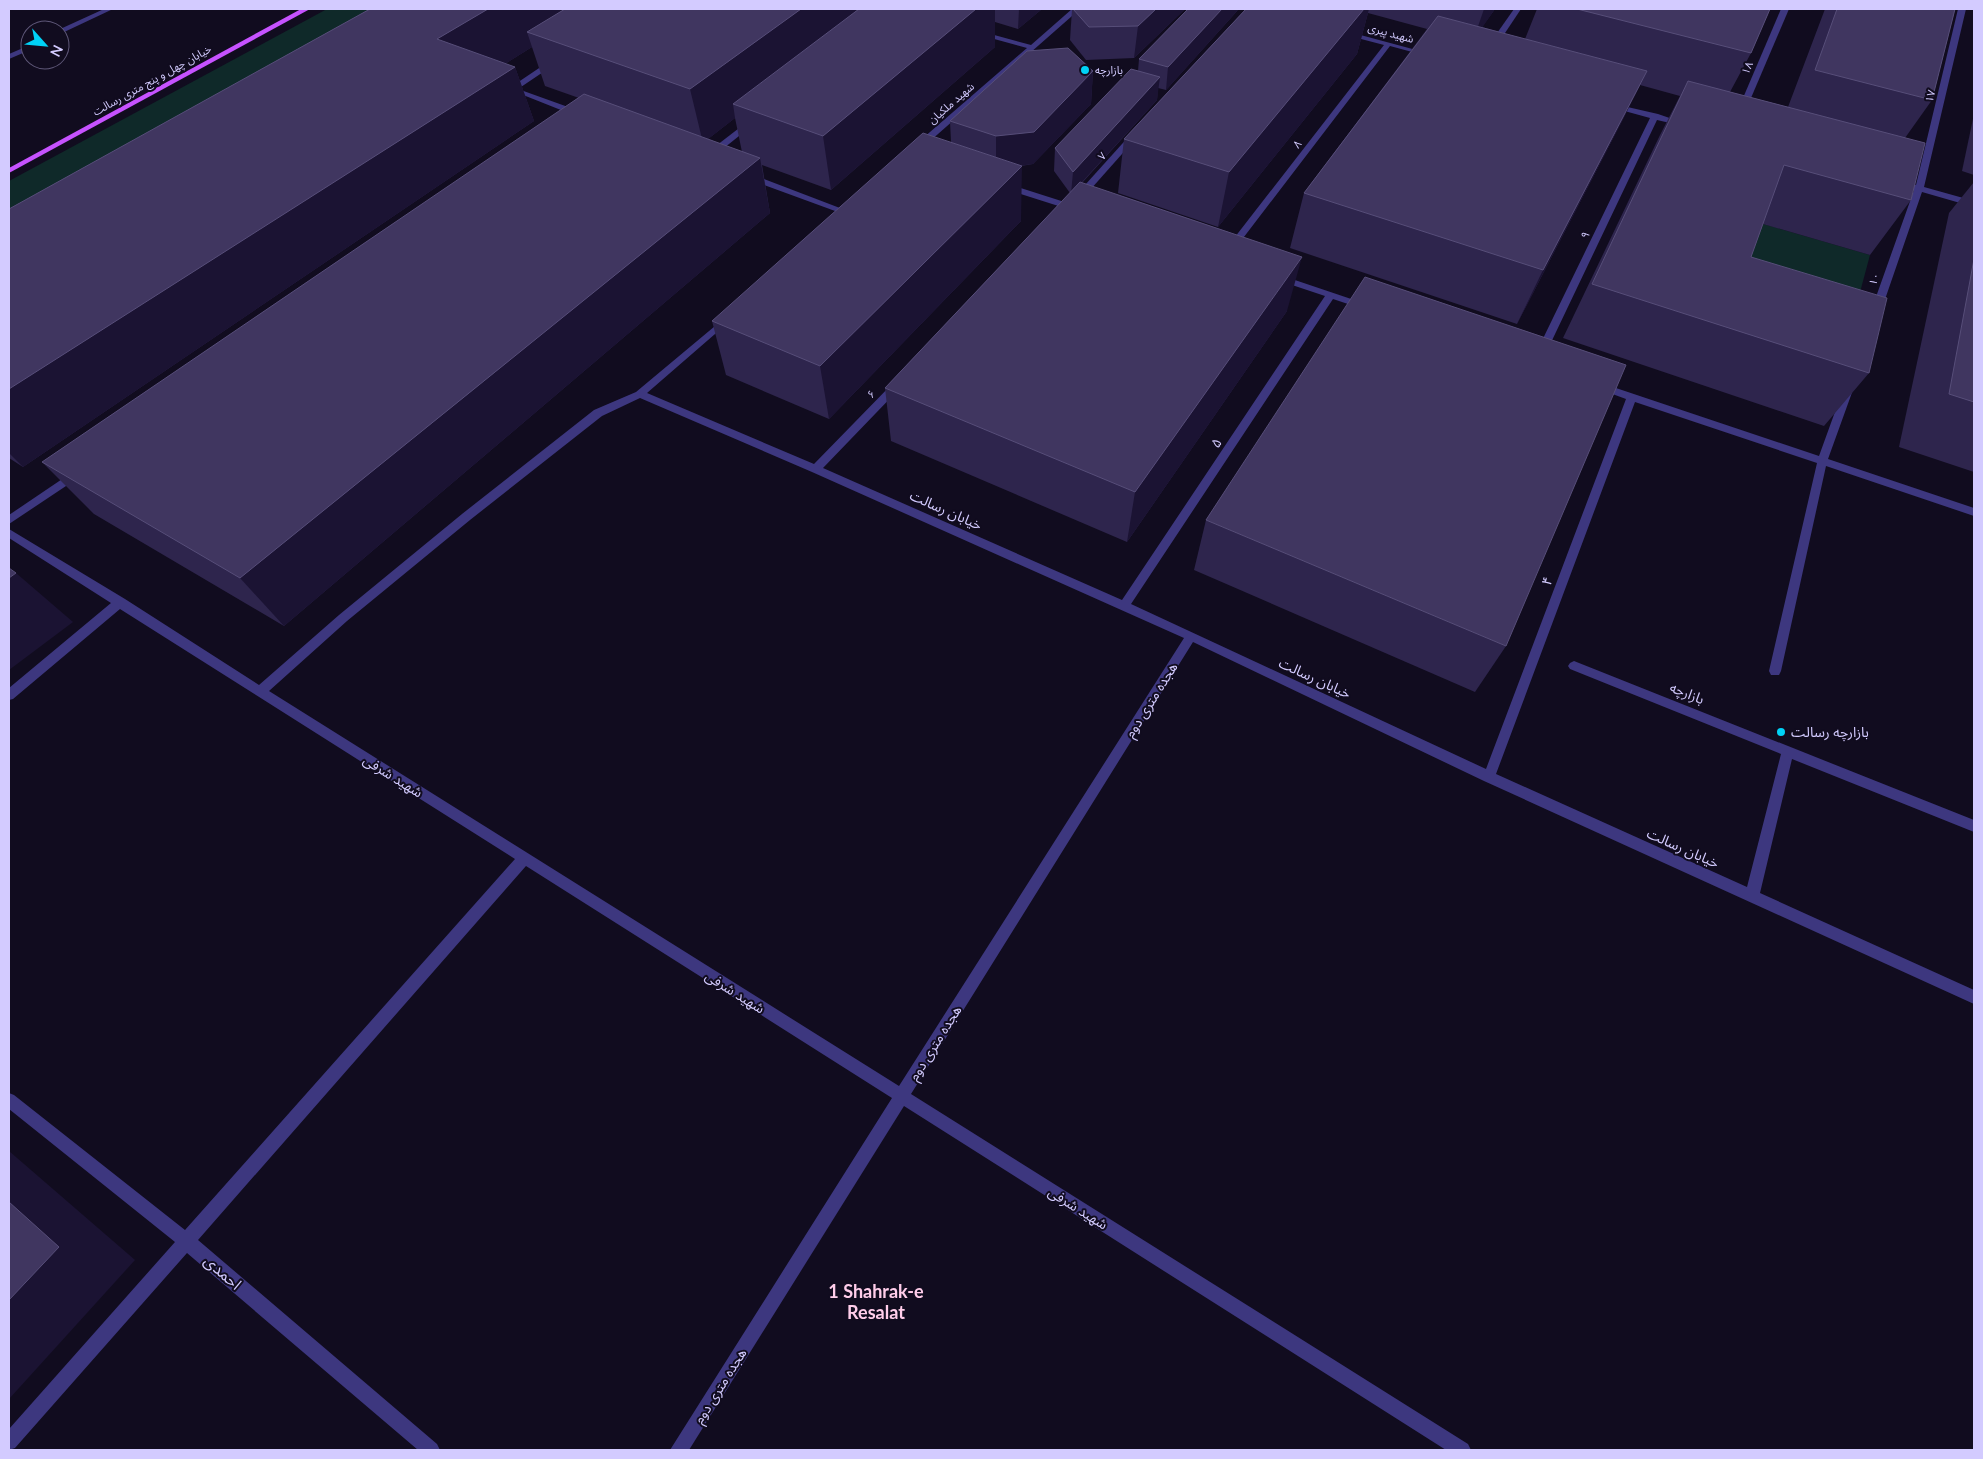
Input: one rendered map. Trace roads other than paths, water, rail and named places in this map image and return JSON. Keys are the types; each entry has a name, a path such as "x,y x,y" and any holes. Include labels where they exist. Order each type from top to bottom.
{"main road":[{"name":"خیابان چهل و پنج متری رسالت","path":"9,171 306,9"}],"street":[{"path":"70,27 109,9"},
{"name":"شهید ملکیان","path":"908,155 1076,9"},
{"path":"1487,53 1517,9"},
{"name":"۱۸","path":"1738,119 1785,9"},
{"name":"۱۷","path":"1919,189 1962,9"},
{"path":"974,30 1031,47"},
{"name":"شهید پیری","path":"1340,30 1433,56"},
{"name":"۸","path":"1223,259 1388,44"},
{"path":"561,57 512,89 589,117 581,123"},
{"path":"1608,103 1692,126"},
{"name":"۹","path":"1535,364 1655,116"},
{"path":"713,163 704,160 759,118"},
{"name":"۷","path":"1067,210 1144,126"},
{"path":"740,173 853,210 842,219"},
{"path":"1891,181 1974,204"},
{"path":"994,183 1067,210 1088,213"},
{"name":"۱۰","path":"1872,320 1919,189"},
{"path":"1268,274 1378,311"},
{"name":"۵","path":"1124,606 1331,295"},
{"path":"259,692 350,612 598,413 640,394 737,310"},
{"name":"۶","path":"816,469 905,377"},
{"path":"1775,671 1822,462 1852,377"},
{"path":"1588,382 1974,512"},
{"name":"خیابان رسالت","path":"640,394 816,469 1191,636 1489,777 1974,997"},
{"name":"۴","path":"1489,777 1632,397"},
{"path":"9,520 82,469"},
{"name":"شهید شرفی","path":"9,532 259,692 1462,1450"},
{"path":"9,695 121,602"},
{"name":"هجده متری دوم","path":"679,1450 1191,636"},
{"name":"بازارچه","path":"1574,666 1974,826"},
{"path":"1752,896 1788,752"},
{"path":"9,1442 525,858"},
{"name":"احمدی","path":"9,1100 186,1241 431,1450"}],"place":[{"name":"بازارچه","path":"1085,70"},
{"name":"بازارچه رسالت","path":"1781,732"}],"district":[{"name":"1 Shahrak-e Resalat","path":"876,1302"}]}
